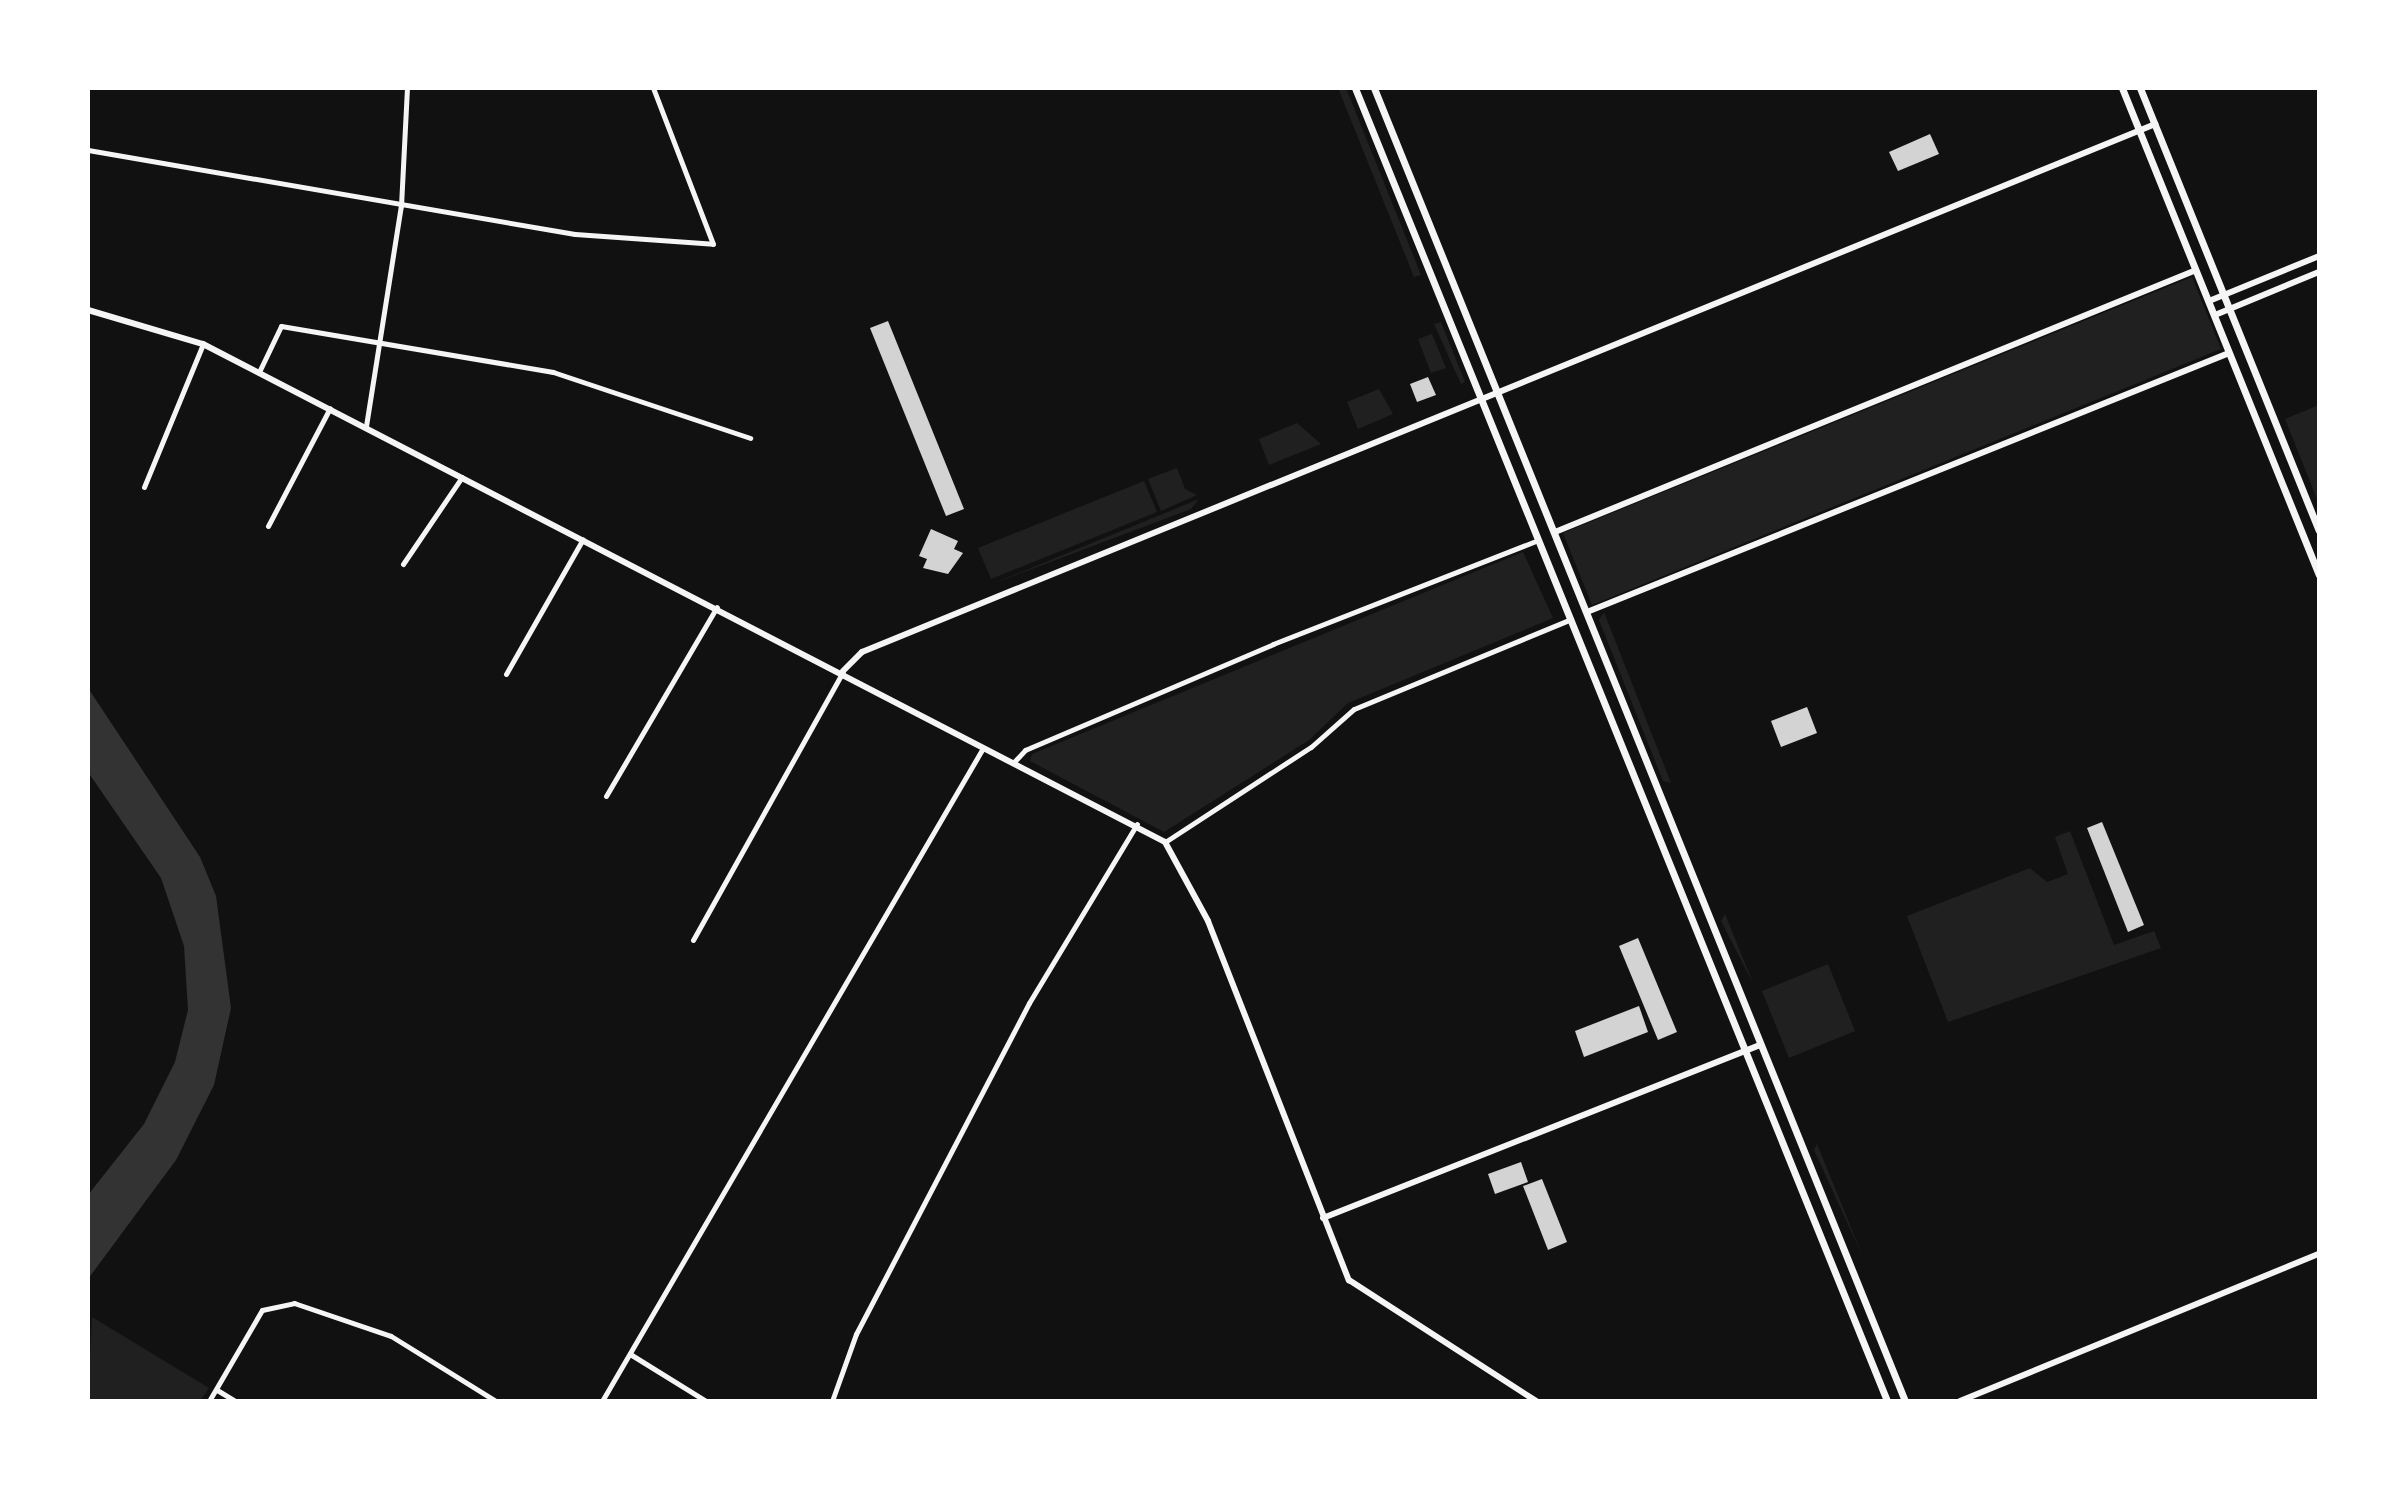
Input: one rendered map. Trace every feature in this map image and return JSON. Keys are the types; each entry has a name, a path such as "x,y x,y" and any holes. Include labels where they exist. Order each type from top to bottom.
{"main road":[{"path":"1355,88 1887,1401"},
{"path":"1374,88 1905,1401"},
{"path":"2122,88 2319,575"},
{"path":"2140,88 2319,530"}],"street":[{"path":"366,426 382,344 401,206 407,88"},
{"path":"88,150 401,206 637,243 713,244 653,88"},
{"path":"693,940 843,671 862,652 2155,124"},
{"path":"2209,301 2319,256"},
{"path":"1555,532 2196,270"},
{"path":"2215,315 2319,272"},
{"path":"88,310 203,344 843,671 983,748 1137,824 1165,842 1208,921 1339,1262 1361,1292 1536,1401"},
{"path":"259,372 279,326 553,372 750,438"},
{"path":"144,487 203,344"},
{"path":"1587,612 2229,353"},
{"path":"268,526 330,408"},
{"path":"403,564 462,477"},
{"path":"506,674 583,539"},
{"path":"1013,763 1025,750 1273,644 1538,540"},
{"path":"606,796 717,607"},
{"path":"1165,842 1311,747 1354,709 1571,619"},
{"path":"602,1401 983,748"},
{"path":"832,1401 856,1334 1029,1003 1137,824"},
{"path":"1323,1218 1761,1045"},
{"path":"1960,1401 2319,1254"},
{"path":"209,1401 262,1310 284,1304 319,1307 391,1336 496,1401"},
{"path":"630,1354 706,1401"},
{"path":"217,1390 235,1401"}],"shaded area":[{"path":"1338,88 1346,88 1421,275 1414,277"},
{"path":"2192,277 2221,349 1592,605 1563,533"},
{"path":"1441,322 1465,382 1461,384 1434,324"},
{"path":"1432,334 1446,368 1431,373 1418,339"},
{"path":"1379,389 1393,414 1358,429 1347,402"},
{"path":"2319,405 2319,504 2285,419"},
{"path":"1297,423 1321,444 1269,465 1259,439"},
{"path":"1177,468 1185,489 1197,495 1161,511 1148,479"},
{"path":"1144,481 1157,512 991,579 978,548"},
{"path":"1199,499 1191,509 992,584"},
{"path":"1523,552 1553,618 1348,703 1309,740 1164,832 1030,761 1032,754"},
{"path":"1604,612 1671,783 1663,781 1599,620"},
{"path":"88,688 200,857 216,896 231,1008 214,1085 176,1160 88,1279 88,1195 144,1124 175,1062 188,1010 184,946 161,878 88,772"},
{"path":"2070,831 2114,945 2154,931 2161,948 1948,1022 1907,916 2030,868 2047,882 2068,874 2055,837"},
{"path":"1725,914 1753,983 1721,921"},
{"path":"1828,964 1855,1031 1789,1058 1762,991"},
{"path":"1817,1144 1863,1257 1814,1150"},
{"path":"92,1317 209,1388 200,1401 88,1401"}],"building":[{"path":"1930,134 1939,154 1898,171 1889,152"},
{"path":"888,321 964,509 946,516 870,328"},
{"path":"1428,377 1436,395 1417,402 1410,384"},
{"path":"931,529 958,541 954,549 963,553 948,574 923,568 927,559 919,556"},
{"path":"1807,707 1817,733 1781,747 1771,721"},
{"path":"2102,822 2144,925 2128,932 2087,828"},
{"path":"1638,938 1677,1032 1658,1040 1619,946"},
{"path":"1639,1006 1648,1032 1584,1057 1575,1031"},
{"path":"1521,1162 1528,1182 1495,1194 1488,1174"},
{"path":"1542,1179 1567,1242 1548,1250 1523,1186"}]}
